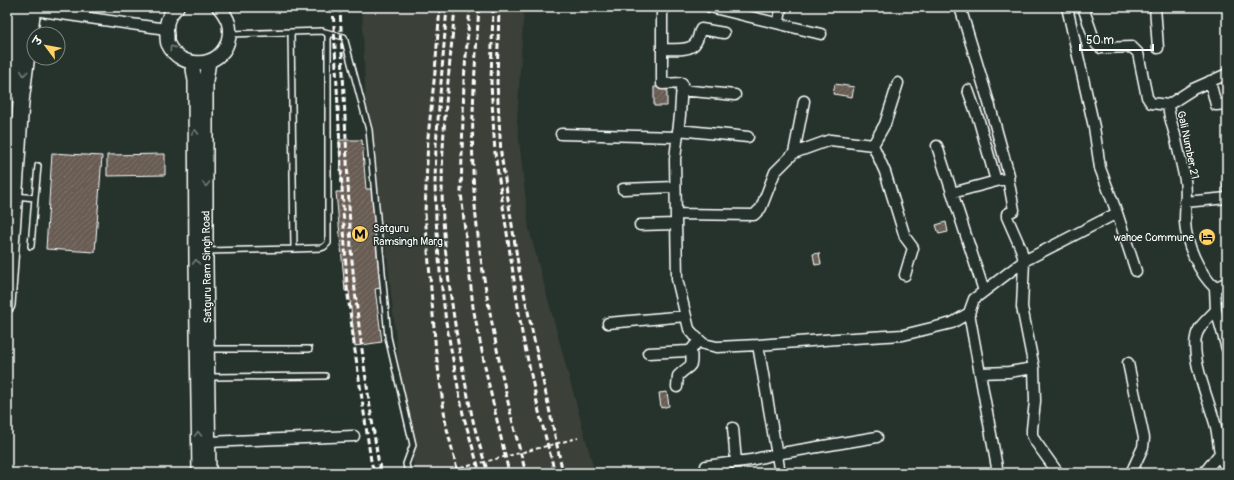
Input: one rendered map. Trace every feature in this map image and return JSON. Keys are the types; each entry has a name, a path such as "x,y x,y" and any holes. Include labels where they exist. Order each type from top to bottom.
{"main road":[{"path":"7,94 26,8"},
{"path":"7,305 26,8"}],"street":[{"path":"177,7 169,17 166,29 168,44 178,56 192,63 209,61 220,55 227,45 230,34 228,19 219,7"},
{"path":"662,7 662,84 682,83 675,159 677,279 689,329 699,340 704,344 717,347 837,338 903,335 952,323 969,313"},
{"path":"710,7 821,34"},
{"path":"779,23 781,7"},
{"path":"960,7 1009,175 1008,178 1014,210 1007,214 1007,217 1021,248 1024,260 1022,307 1034,368 1035,402 1032,435 1058,473"},
{"path":"1067,7 1094,127 1100,168 1117,213 1136,271"},
{"path":"1083,7 1098,45 1101,48 1132,47 1138,52 1148,100 1151,103 1168,105 1193,89 1227,74"},
{"path":"1155,7 1158,48"},
{"path":"26,8 166,29"},
{"path":"662,49 689,49 696,42 701,29 724,33"},
{"name":"Satguru Ram Singh Road","path":"209,61 206,81 206,251 209,473"},
{"name":"Satguru Ram Singh Road","path":"192,63 195,81 199,473"},
{"path":"1210,81 1216,105 1227,104"},
{"path":"873,145 885,124 898,83"},
{"path":"681,90 735,95"},
{"path":"968,90 979,120 996,182"},
{"path":"794,153 804,101"},
{"name":"Gali Number 21","path":"1168,105 1185,181 1185,224 1192,251 1207,280 1215,288"},
{"path":"561,134 678,134 748,137"},
{"path":"640,225 676,219 754,215 761,208 775,172 794,153 830,140 873,145"},
{"path":"873,145 885,172 905,237 913,248 905,275"},
{"path":"937,146 984,291"},
{"path":"952,193 1008,178"},
{"path":"623,189 675,187"},
{"path":"1185,202 1227,198"},
{"path":"998,473 969,313 974,299 1024,260 1117,213"},
{"path":"1227,282 1215,288 1216,310 1227,349"},
{"path":"1216,310 1199,329 1195,344 1198,368 1223,452 1224,465 1227,469"},
{"path":"608,323 686,316"},
{"path":"677,387 678,376 692,363 691,350 699,340"},
{"path":"758,345 780,473"},
{"path":"648,353 691,350"},
{"path":"1128,363 1144,438 1143,447 1131,473"},
{"path":"980,374 1009,372 1034,368"},
{"path":"733,428 736,462"},
{"path":"209,442 354,436"},
{"path":"706,466 751,460 776,454 877,437"},
{"path":"1204,473 1223,452"}],"lane":[{"path":"290,32 294,249"},
{"path":"230,34 325,32 344,37 369,130 388,337 413,445 406,464 408,473"},
{"path":"206,251 321,248 328,243 328,35 325,32"},
{"path":"31,246 38,166"},
{"path":"15,196 35,198"},
{"path":"208,349 309,349"},
{"path":"208,377 325,376"}],"path":[{"path":"441,473 578,438"}],"shaded area":[{"path":"362,7 524,7 517,121 529,229 595,473 415,473 402,396 387,256 367,138"}],"building":[{"path":"835,84 854,87 852,97 833,94"},
{"path":"654,87 667,87 667,106 654,106"},
{"path":"339,140 362,140 366,189 373,189 381,288 375,289 382,342 355,346 349,291 345,291 336,192 342,192"},
{"path":"52,153 102,156 95,252 46,249"},
{"path":"165,154 165,175 107,176 107,155"},
{"path":"1223,184 1227,184 1227,194 1223,194"},
{"path":"946,222 948,232 939,234 936,225"},
{"path":"819,253 821,264 815,265 813,254"},
{"path":"667,392 669,406 661,408 659,393"}],"railway":[{"path":"333,7 347,287 354,344 374,473"},
{"path":"340,7 351,249 356,302 381,473"},
{"path":"440,7 428,137 425,213 436,353 446,425 458,473"},
{"path":"447,7 436,145 436,219 446,322 463,414 480,473"},
{"path":"455,7 443,140 443,219 450,291 462,363 474,427 488,473"},
{"path":"470,7 464,80 461,192 473,307 509,473"},
{"path":"479,7 473,145 477,230 485,287 499,360 517,441 526,473"},
{"path":"493,7 491,83 495,153 522,333 539,412 555,473"},
{"path":"499,7 497,83 501,154 519,270 563,473"}],"place":[{"name":"Satguru Ramsingh Marg","path":"360,234"},
{"name":"wahoe Commune","path":"1207,237"}]}
